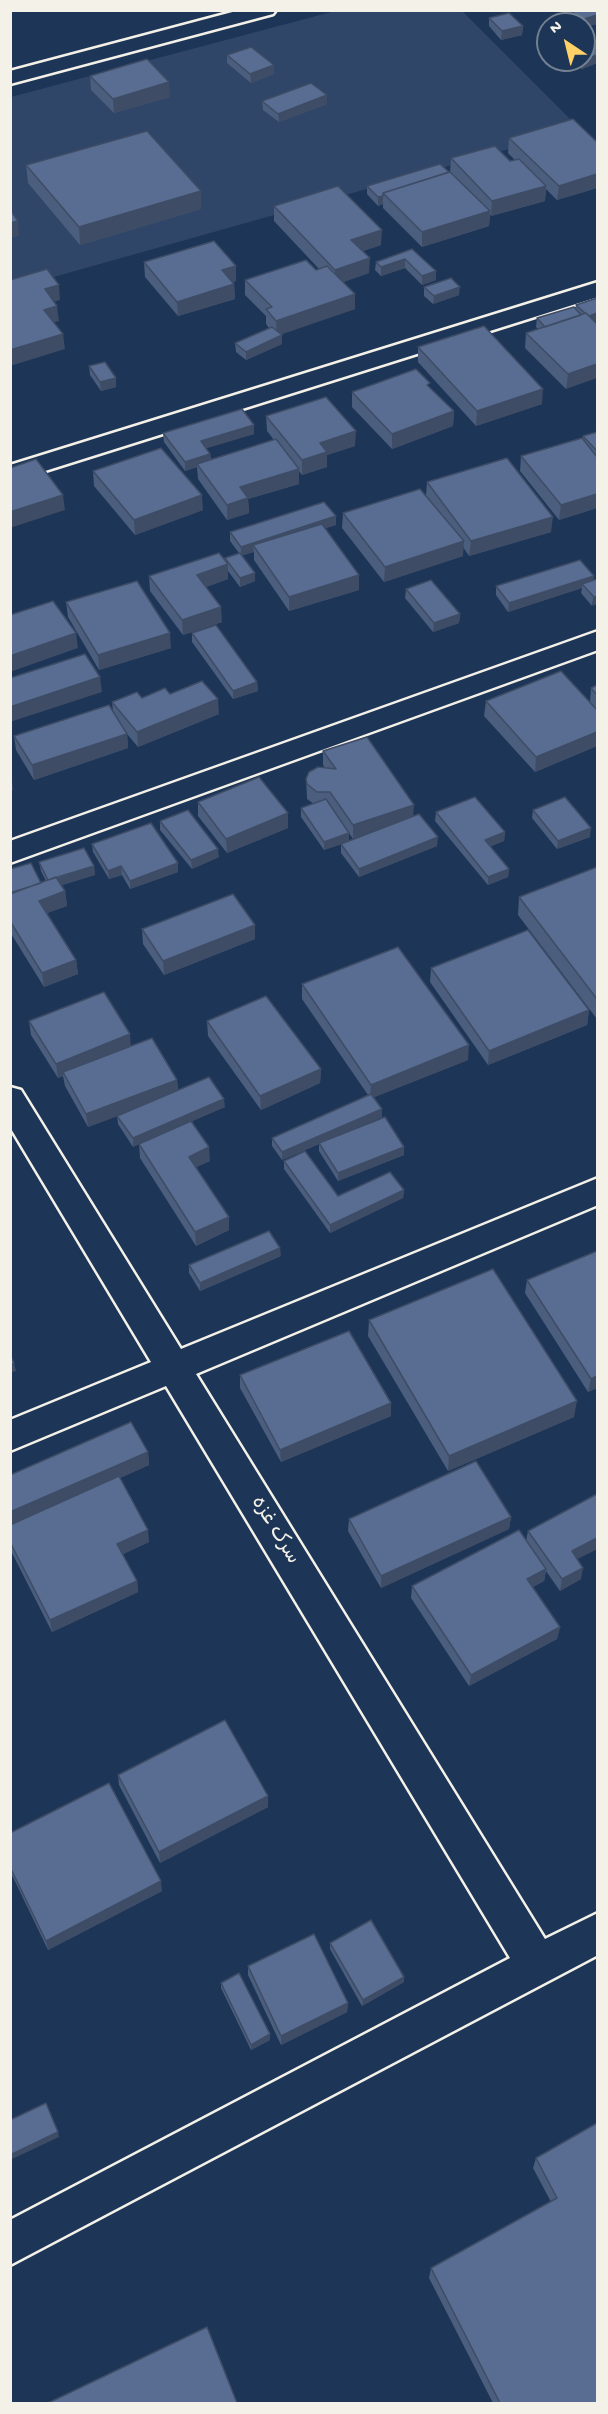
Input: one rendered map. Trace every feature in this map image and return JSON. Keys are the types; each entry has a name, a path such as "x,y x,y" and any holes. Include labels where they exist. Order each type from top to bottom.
{"street":[{"path":"10,78 266,10"},
{"path":"10,474 597,289"},
{"path":"10,852 597,640"},
{"name":"سرک غزه","path":"10,1099 537,1964"},
{"path":"10,1436 597,1191"},
{"path":"10,2244 597,1933"}],"shaded area":[{"path":"335,11 462,11 580,129 11,289 11,97"}],"building":[{"path":"570,10 597,10 597,15 596,12 572,12"},
{"path":"509,13 523,26 502,31 489,18"},
{"path":"251,47 274,65 250,74 227,55"},
{"path":"147,59 169,82 113,99 90,76"},
{"path":"311,83 327,95 278,114 262,101"},
{"path":"573,119 597,142 597,174 559,186 509,138"},
{"path":"147,131 201,191 79,227 26,165"},
{"path":"495,146 510,161 519,159 546,186 492,201 451,158"},
{"path":"440,164 449,172 383,193 383,196 378,197 367,186"},
{"path":"450,172 490,211 422,232 383,193"},
{"path":"338,186 382,230 351,240 370,258 335,270 274,206"},
{"path":"10,210 18,221 10,223"},
{"path":"214,241 236,266 222,270 234,284 177,302 144,262"},
{"path":"412,249 436,271 422,276 405,259 381,267 376,262"},
{"path":"306,260 316,270 327,266 355,294 276,321 266,309 272,307 245,280"},
{"path":"47,269 59,285 45,289 57,306 44,310 63,334 10,350 10,280"},
{"path":"451,278 460,287 434,296 424,287"},
{"path":"597,298 597,313 589,316 576,305"},
{"path":"574,307 581,315 545,327 537,318"},
{"path":"586,313 597,324 597,364 568,374 526,333"},
{"path":"484,326 543,389 477,411 418,347"},
{"path":"272,327 282,335 246,352 235,343"},
{"path":"105,362 116,378 100,382 89,366"},
{"path":"416,369 430,383 427,385 454,411 392,434 352,392"},
{"path":"326,397 356,431 320,443 327,452 302,460 266,416"},
{"path":"242,409 254,425 201,441 210,454 185,462 163,433"},
{"path":"597,432 597,451 583,436"},
{"path":"582,438 597,457 597,494 561,505 521,456"},
{"path":"276,439 299,469 240,487 248,498 227,505 197,464"},
{"path":"161,448 202,495 134,520 93,471"},
{"path":"507,458 553,517 471,541 427,482"},
{"path":"36,459 63,495 10,512 10,468"},
{"path":"420,489 464,541 385,567 343,513"},
{"path":"324,502 336,516 241,547 230,532"},
{"path":"322,524 359,575 289,597 253,545"},
{"path":"219,553 228,564 197,575 221,607 182,620 149,576"},
{"path":"240,553 255,573 240,578 225,558"},
{"path":"580,560 594,576 509,603 496,586"},
{"path":"597,579 597,596 594,597 582,584"},
{"path":"431,580 460,614 434,623 406,589"},
{"path":"137,581 170,633 98,655 66,602"},
{"path":"53,601 76,633 10,656 10,615"},
{"path":"216,625 257,682 233,691 192,633"},
{"path":"85,654 100,677 10,707 10,678"},
{"path":"561,671 597,710 597,732 536,757 486,701"},
{"path":"202,681 218,699 137,732 112,702 137,692 142,698 165,688 170,694"},
{"path":"597,685 597,695 591,688"},
{"path":"109,705 127,734 32,765 14,736"},
{"path":"367,737 414,805 353,825 330,792 317,792 307,784 306,779 309,772 318,767 336,769 323,751"},
{"path":"259,777 288,813 226,839 198,802"},
{"path":"475,797 505,832 485,840 509,869 488,877 436,812"},
{"path":"565,797 591,828 558,841 533,810"},
{"path":"326,799 349,833 324,842 301,808"},
{"path":"188,810 218,849 191,860 160,821"},
{"path":"419,814 438,837 359,869 341,844"},
{"path":"151,823 178,863 130,881 121,866 108,871 92,844"},
{"path":"84,848 94,866 48,880 39,862"},
{"path":"31,863 41,883 10,893 10,869"},
{"path":"597,867 597,999 519,897"},
{"path":"56,877 65,891 39,901 76,960 42,973 10,921 10,894"},
{"path":"233,894 255,925 163,961 142,929"},
{"path":"528,930 589,1010 489,1051 431,968"},
{"path":"398,947 469,1045 371,1085 302,984"},
{"path":"104,992 130,1034 56,1064 29,1021"},
{"path":"266,996 321,1069 260,1096 207,1021"},
{"path":"152,1038 177,1080 86,1114 63,1072"},
{"path":"209,1077 224,1099 133,1138 117,1116"},
{"path":"371,1094 382,1109 282,1152 272,1138"},
{"path":"385,1117 404,1147 338,1173 319,1143"},
{"path":"191,1121 209,1147 189,1157 229,1217 195,1232 139,1144"},
{"path":"305,1151 338,1196 390,1172 404,1190 330,1225 284,1161"},
{"path":"269,1231 280,1248 200,1283 189,1265"},
{"path":"597,1251 597,1376 591,1379 527,1280"},
{"path":"493,1269 577,1401 449,1456 369,1320"},
{"path":"349,1331 391,1403 280,1450 240,1375"},
{"path":"131,1422 148,1452 10,1512 10,1475"},
{"path":"476,1461 511,1517 381,1576 349,1519"},
{"path":"119,1476 148,1530 117,1544 137,1581 50,1620 10,1542 10,1525"},
{"path":"597,1494 597,1538 572,1551 583,1568 562,1579 528,1531"},
{"path":"519,1530 546,1569 527,1579 560,1627 471,1675 412,1586"},
{"path":"225,1720 268,1796 159,1852 118,1775"},
{"path":"109,1783 161,1881 46,1941 10,1867 10,1833"},
{"path":"371,1920 404,1977 363,2000 330,1943"},
{"path":"314,1934 348,2003 281,2036 248,1966"},
{"path":"239,1973 270,2034 251,2045 221,1983"},
{"path":"46,2103 58,2132 10,2155 10,2120"},
{"path":"597,2123 597,2403 500,2403 431,2268 557,2198 536,2158"},
{"path":"207,2327 237,2403 48,2403"}]}
